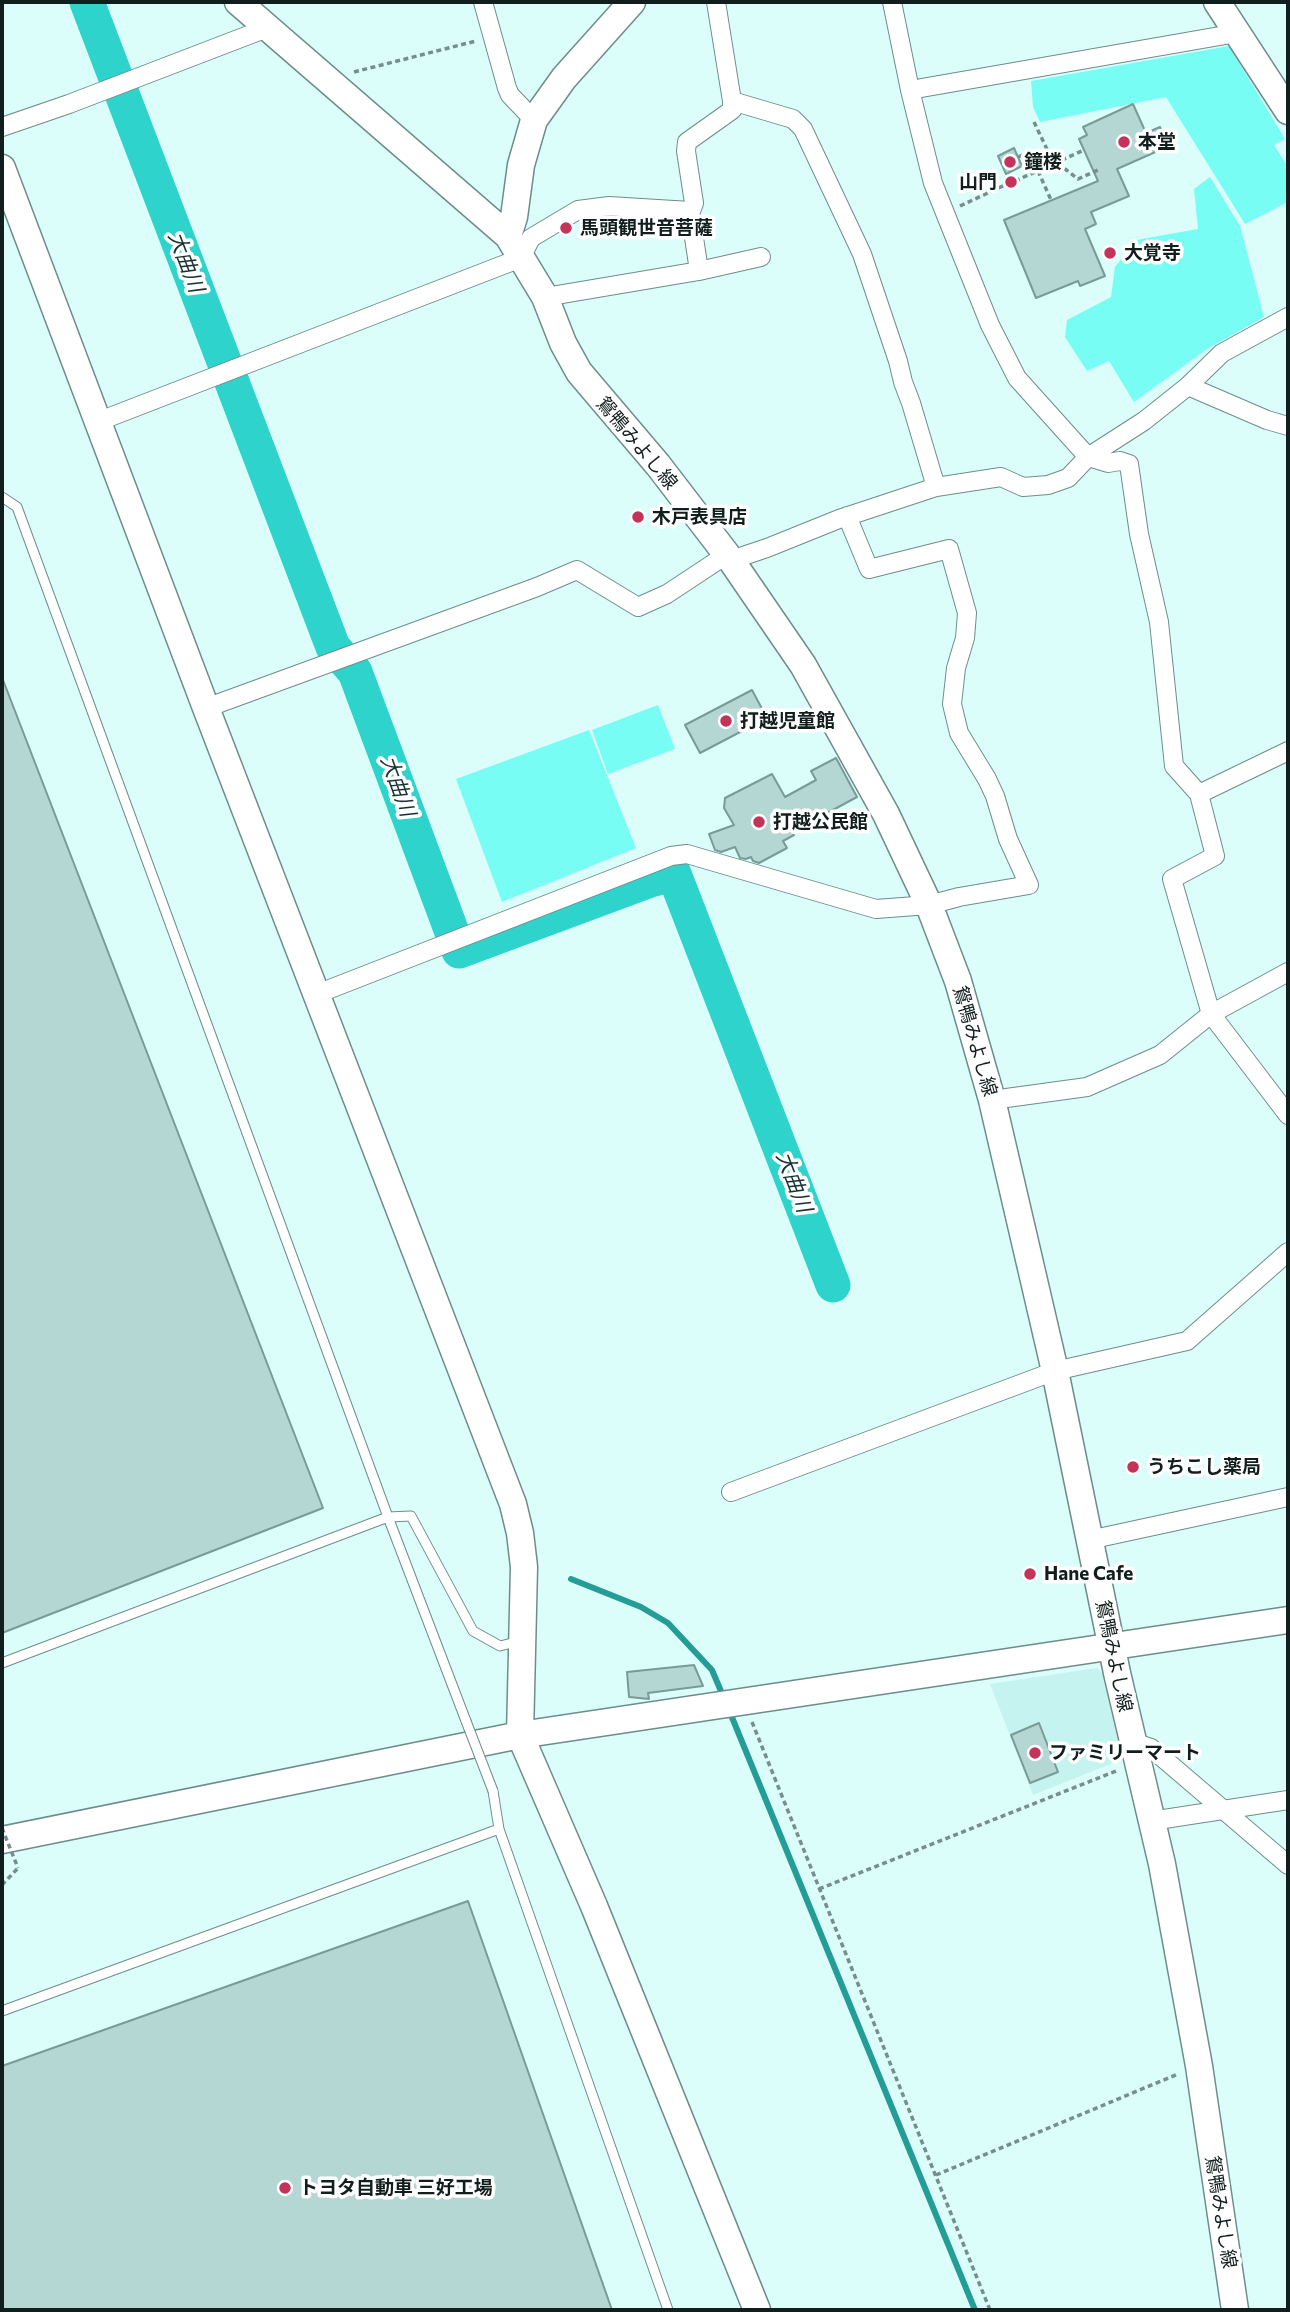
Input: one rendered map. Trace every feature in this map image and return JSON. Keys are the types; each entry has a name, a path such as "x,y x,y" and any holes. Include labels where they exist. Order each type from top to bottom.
{"street":[{"name":"鴛鴨みよし線","path":"238,2 514,247 545,298 563,343 579,372 658,465 729,558 803,665 886,814 929,905 958,981 992,1100 1055,1371 1112,1647 1162,1864 1199,2066 1235,2310"},
{"path":"483,2 510,95 534,120"},
{"path":"514,247 514,216 521,165 534,120 564,78 632,2"},
{"path":"699,271 691,211 694,203 687,142 732,110 716,2"},
{"path":"892,2 933,183 990,325 1017,378 1088,457 1108,463 1119,461 1129,464 1139,534 1159,622 1174,766 1199,794 1215,856 1172,879 1211,1014 1288,1115"},
{"path":"1217,2 1288,111"},
{"path":"2,127 267,28"},
{"path":"910,90 1237,33"},
{"path":"732,101 793,119 803,128 862,254 936,487"},
{"path":"2,168 206,708 513,1504 524,1567 520,1735 594,1906 757,2310"},
{"path":"97,422 514,247 579,209 609,206 691,211"},
{"path":"545,298 699,271 761,257"},
{"path":"206,708 577,570 638,607 667,594 729,558 767,548 847,516 936,487 1001,478 1023,487 1048,485 1068,478 1088,457 1144,421 1188,386 1222,354 1288,317"},
{"path":"1188,386 1267,421 1288,426"},
{"path":"317,994 671,856 687,854 876,909 929,905 1029,885 1008,839 995,796 959,733 954,713 952,704 957,668 968,613 949,549 869,569 847,516"},
{"path":"1199,794 1288,751"},
{"path":"992,1100 1087,1087 1160,1055 1211,1014 1288,972"},
{"path":"731,1492 1055,1371 1187,1341 1288,1252"},
{"path":"1089,1540 1288,1497"},
{"path":"2,1840 520,1735 1288,1620"},
{"path":"1135,1752 1151,1748 1288,1865"},
{"path":"1152,1821 1288,1800"}],"lane":[{"path":"2,497 17,507 388,1517 494,1791 499,1829 668,2310"},
{"path":"2,1663 388,1517 411,1516 473,1632 500,1646 522,1641"},
{"path":"2,2011 499,1829"}],"path":[{"path":"336,88 349,74 491,37"},
{"path":"1034,122 1054,164"},
{"path":"1015,181 1084,150"},
{"path":"1023,156 1036,172 1051,200"},
{"path":"1060,161 1065,169 1079,179 1100,169"},
{"path":"946,213 1007,184"},
{"path":"744,1702 990,2310"},
{"path":"819,1889 1135,1752"},
{"path":"2,1828 18,1868 2,1885"},
{"path":"936,2175 1199,2066"}],"shaded area":[{"path":"1229,46 1285,139 1274,145 1288,167 1288,202 1245,224 1166,97 1040,122 1033,107 1031,81"},
{"path":"1210,177 1240,226 1264,317 1207,349 1134,402 1109,361 1087,371 1065,337 1067,320 1111,297 1115,267 1136,240 1198,229 1194,189"},
{"path":"658,705 675,749 608,774 592,730"},
{"path":"589,730 636,848 502,902 456,779"},
{"path":"1097,1668 1111,1682 1128,1757 1033,1795 990,1684"}],"building":[{"path":"1133,104 1146,133 1160,127 1169,146 1117,169 1129,196 1091,212 1096,224 1085,229 1105,276 1080,286 1078,281 1036,298 1004,220 1098,181 1079,139 1087,135 1083,127"},
{"name":"鐘楼","path":"1014,148 1022,166 1006,174 998,156"},
{"path":"2,681 323,1508 2,1633"},
{"name":"打越児童館","path":"752,690 767,718 700,753 685,725"},
{"path":"836,758 857,797 792,832 794,835 783,841 787,848 759,863 751,857 740,858 735,847 721,852 715,850 709,834 734,825 724,808 725,798 772,774 785,797 816,780 811,771"},
{"path":"694,1665 703,1686 648,1693 649,1699 629,1697 627,1672"},
{"name":"ファミリーマート","path":"1039,1723 1058,1772 1030,1783 1011,1735"},
{"name":"トヨタ自動車 三好工場","path":"468,1901 612,2310 2,2310 2,2066"}],"waterway":[{"name":"大曲川","path":"87,2 333,647 355,672 459,951 650,880 674,874 833,1285"},
{"path":"571,1579 641,1607 668,1623 712,1670 723,1696"},
{"path":"729,1710 975,2310"}],"place":[{"name":"本堂","path":"1124,142"},
{"name":"鐘楼","path":"1010,162"},
{"name":"山門","path":"1011,182"},
{"name":"馬頭観世音菩薩","path":"566,228"},
{"name":"大覚寺","path":"1110,253"},
{"name":"木戸表具店","path":"638,517"},
{"name":"打越児童館","path":"726,721"},
{"name":"打越公民館","path":"759,822"},
{"name":"うちこし薬局","path":"1133,1467"},
{"name":"Hane Cafe","path":"1030,1574"},
{"name":"ファミリーマート","path":"1035,1753"},
{"name":"トヨタ自動車 三好工場","path":"285,2188"}]}
